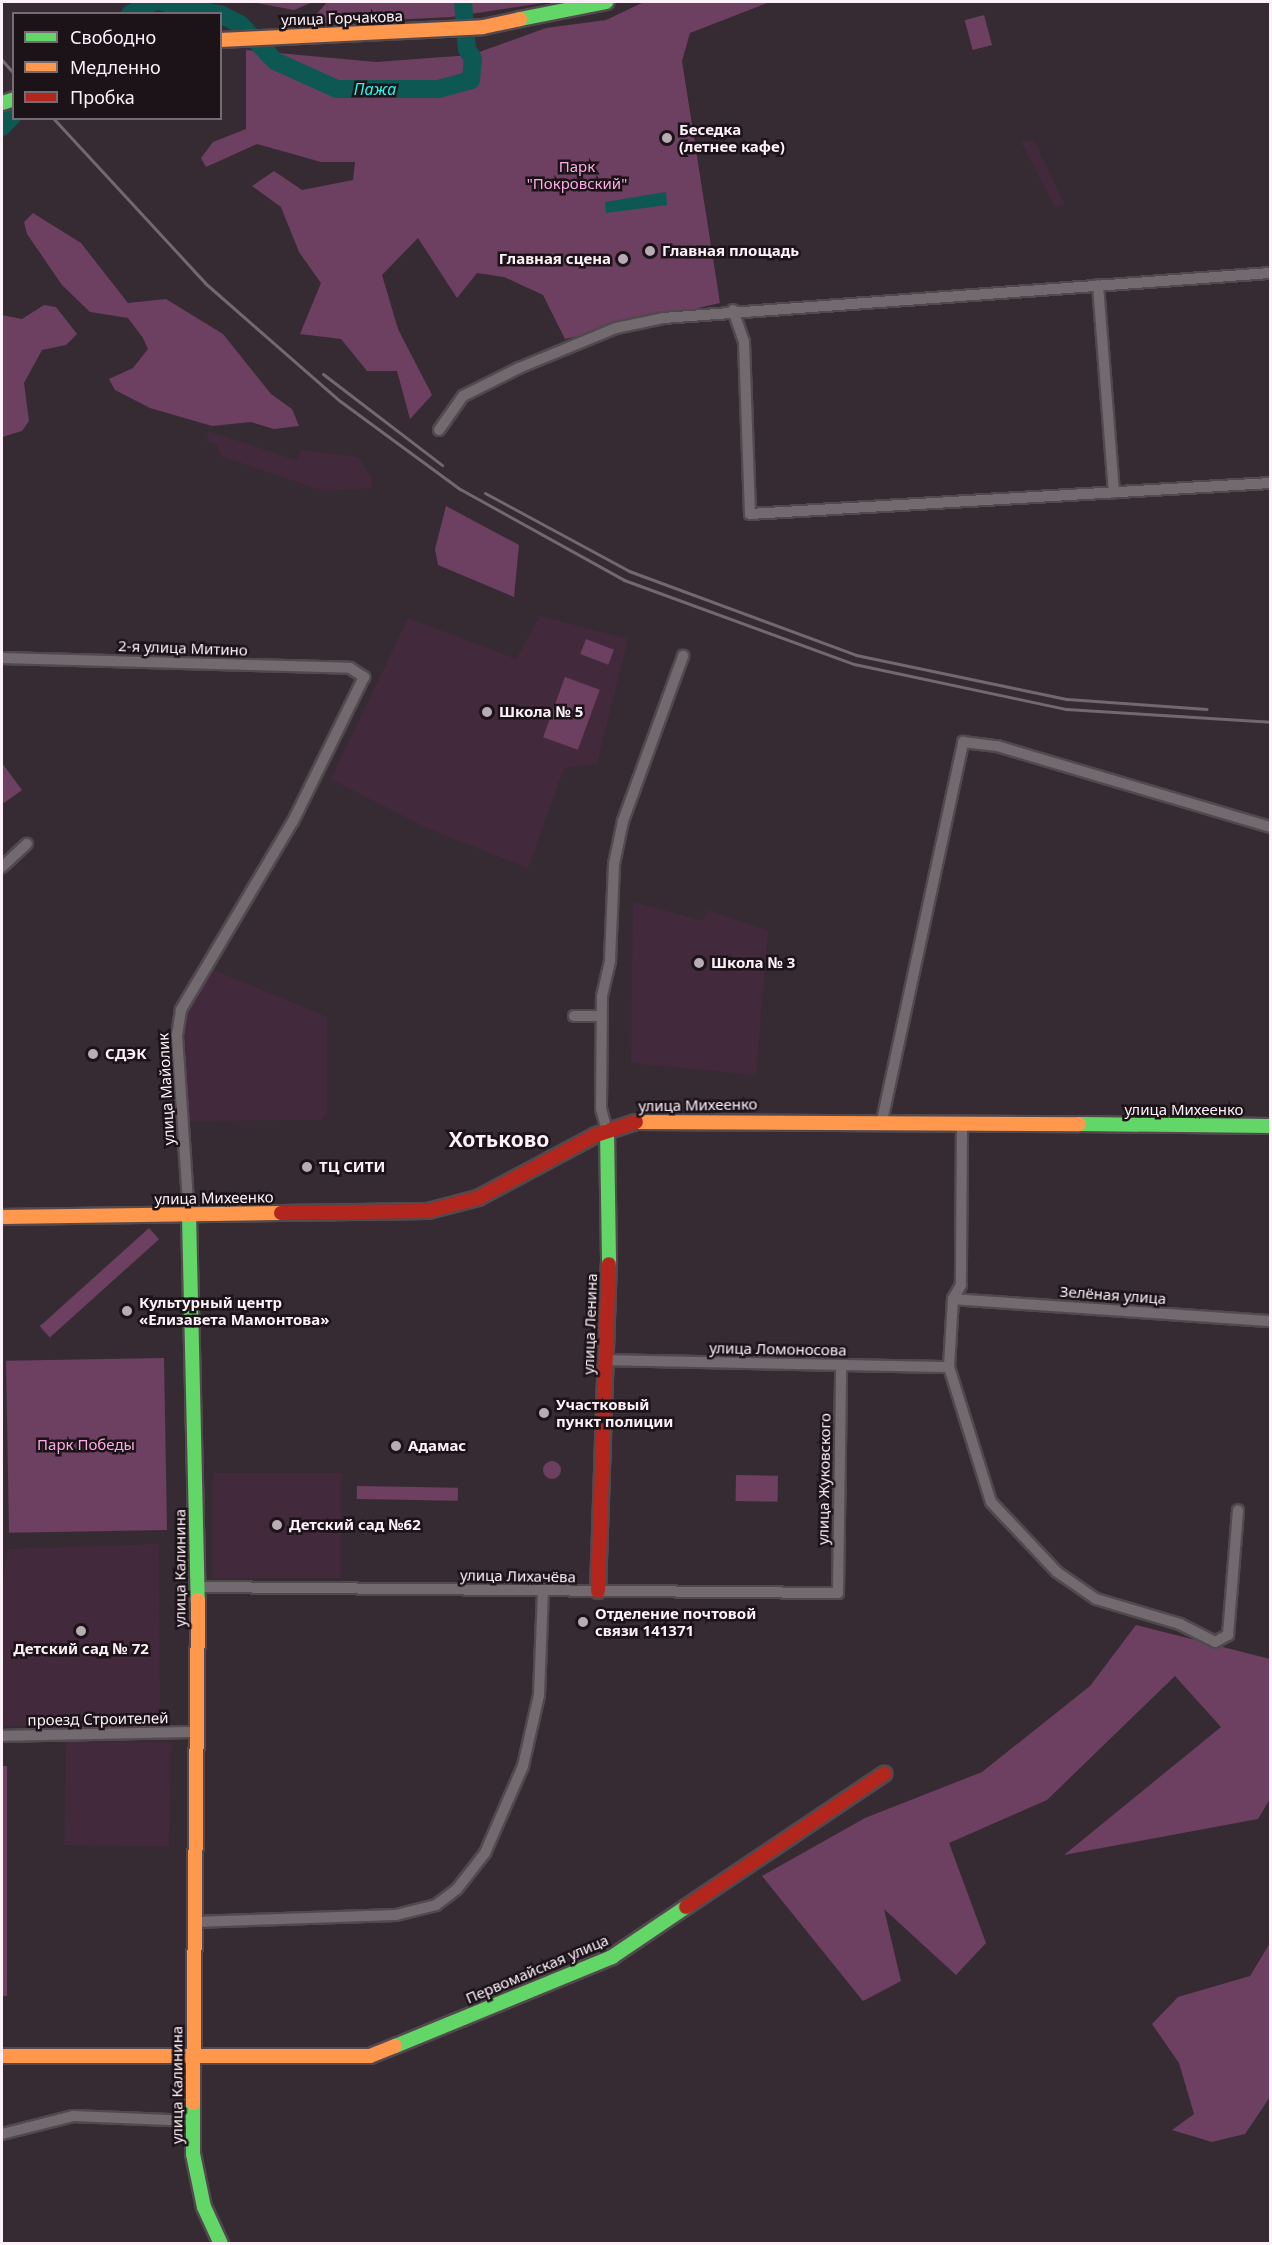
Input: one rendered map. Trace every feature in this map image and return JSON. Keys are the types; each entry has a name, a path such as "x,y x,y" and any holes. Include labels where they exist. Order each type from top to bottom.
{"street":[{"name":"улица Горчакова","path":"227,39 483,27 606,2"},
{"path":"439,430 463,396 616,328 733,310 1270,273"},
{"path":"1098,285 1114,492"},
{"path":"733,310 744,342 750,514 1270,483"},
{"path":"607,1131 601,1108 602,1016 623,821 683,656"},
{"name":"2-я улица Митино","path":"2,658 350,668 362,673 363,688 293,821"},
{"path":"882,1121 963,742 1008,749 1270,827"},
{"name":"улица Майолик","path":"189,1215 178,1022 208,957 293,821"},
{"path":"2,867 27,844"},
{"path":"574,1016 602,1016"},
{"name":"улица Михеенко","path":"2,1217 406,1213 448,1207 490,1192 607,1131 643,1120 1270,1126"},
{"path":"962,1123 961,1284 953,1299 949,1367 991,1502 1057,1572 1096,1599 1160,1617 1215,1642 1228,1635 1238,1510"},
{"name":"улица Ленина","path":"598,1591 606,1360 607,1131"},
{"name":"улица Калинина","path":"189,1215 198,1587 193,2121 195,2170 221,2244"},
{"name":"Зелёная улица","path":"953,1299 1270,1321"},
{"name":"улица Ломоносова","path":"606,1360 949,1367"},
{"name":"улица Жуковского","path":"838,1593 841,1365"},
{"name":"улица Лихачёва","path":"198,1587 543,1593 598,1591 838,1593"},
{"path":"194,1922 396,1915 436,1905 457,1889 485,1853 524,1766 540,1695 543,1593"},
{"name":"проезд Строителей","path":"2,1736 196,1732"},
{"name":"Первомайская улица","path":"2,2056 193,2058 370,2056 612,1957 884,1774"},
{"path":"2,2134 73,2116 193,2121"}],"shaded area":[{"path":"1034,140 1065,205 1055,207 1021,142"},
{"path":"666,192 667,205 606,213 605,202"},
{"path":"208,431 298,461 300,450 358,457 371,477 372,488 324,491 221,456 217,444 206,441"},
{"name":"Школа № 5","path":"540,616 628,639 597,764 564,768 528,868 427,828 331,779 408,618 516,659"},
{"name":"Школа № 3","path":"633,902 703,921 708,910 768,931 756,1075 631,1063"},
{"path":"211,969 327,1017 327,1115 321,1120 189,1121 184,1021"},
{"name":"Детский сад №62","path":"213,1473 341,1473 341,1578 213,1578"},
{"name":"Детский сад № 72","path":"159,1544 160,1722 151,1727 2,1726 2,1586 8,1549"},
{"path":"66,1741 171,1743 169,1847 64,1845"}],"green space":[{"path":"251,2 313,2 294,10"},
{"path":"327,2 550,2 451,17 308,24"},
{"name":"Парк \"Покровский\"","path":"644,2 770,2 690,33 682,61 720,303 565,339 543,295 504,277 477,273 457,298 418,238 382,275 398,329 432,395 410,419 397,371 367,371 341,339 300,334 321,283 299,252 281,207 252,186 274,171 302,190 353,180 355,162 321,162 257,144 206,167 201,158 213,142 246,129 246,50 376,62 471,55 546,28 606,20"},
{"path":"984,15 992,45 973,50 965,20"},
{"path":"33,213 81,243 128,303 166,299 223,334 271,394 292,409 299,426 274,429 251,422 212,426 150,408 115,390 109,379 133,368 148,349 143,338 128,318 90,312 62,285 27,234 24,222"},
{"path":"44,305 56,307 77,334 66,345 42,350 24,383 29,421 22,431 2,437 2,315 22,319"},
{"path":"446,506 519,545 514,597 438,565 435,549"},
{"path":"586,639 614,650 608,665 580,654"},
{"path":"565,677 600,690 578,750 543,737"},
{"path":"2,763 22,790 4,803 2,800"},
{"path":"149,1228 159,1239 50,1338 40,1326"},
{"name":"Парк Победы","path":"164,1358 167,1530 9,1533 6,1361"},
{"path":"548,1461 556,1461 561,1466 559,1477 548,1479 543,1474 543,1466"},
{"path":"736,1475 778,1476 778,1502 736,1501"},
{"path":"357,1486 458,1488 458,1501 357,1499"},
{"path":"1136,1625 1270,1659 1270,1799 1258,1819 1064,1855 1221,1727 1175,1676 1047,1800 949,1843 986,1943 956,1975 884,1909 901,1981 863,2001 762,1876 865,1818 982,1772 1090,1686"},
{"path":"2,1766 7,1766 7,1996 2,1996"},
{"path":"1270,1943 1270,2097 1245,2134 1212,2142 1172,2130 1194,2114 1179,2063 1152,2024 1178,1997 1250,1976"}],"waterway":[{"name":"Пажа","path":"134,12 154,2"},
{"name":"Пажа","path":"162,2 209,12"},
{"name":"Пажа","path":"222,15 240,24 275,61 337,89 438,89 471,80 473,59 467,49 463,2"},
{"name":"Пажа","path":"2,127 12,116"}],"railway":[{"path":"2,60 12,72"},
{"path":"55,120 205,283 340,401 460,489 624,580 854,664 1066,709 1270,722"},
{"path":"323,374 442,465"},
{"path":"485,493 629,571 856,655 1067,699 1207,709"}],"traffic: fast":[{"path":"520,19 606,2"},
{"path":"2,103 12,100"},
{"path":"1079,1124 1270,1126"},
{"path":"607,1131 609,1264"},
{"path":"189,1215 198,1600"},
{"path":"395,2046 612,1957 686,1907"},
{"path":"193,2103 193,2154 204,2207 221,2244"}],"traffic: slow":[{"path":"222,40 483,27 520,19"},
{"path":"636,1122 1079,1124"},
{"path":"2,1217 281,1213"},
{"path":"193,2103 198,1600"},
{"path":"2,2056 370,2056 395,2046"}],"traffic: jam":[{"path":"281,1213 428,1211 478,1198 596,1135 636,1122"},
{"path":"598,1591 609,1264"},
{"path":"686,1907 884,1774"}],"place":[{"name":"Беседка (летнее кафе)","path":"667,138"},
{"name":"Главная площадь","path":"650,251"},
{"name":"Главная сцена","path":"623,259"},
{"name":"Школа № 5","path":"487,712"},
{"name":"Школа № 3","path":"699,963"},
{"name":"СДЭК","path":"93,1054"},
{"name":"ТЦ СИТИ","path":"307,1167"},
{"name":"Культурный центр «Елизавета Мамонтова»","path":"127,1311"},
{"name":"Участковый пункт полиции","path":"544,1413"},
{"name":"Адамас","path":"396,1446"},
{"name":"Детский сад №62","path":"277,1525"},
{"name":"Отделение почтовой связи 141371","path":"583,1622"},
{"name":"Детский сад № 72","path":"81,1631"}],"district":[{"name":"Хотьково","path":"499,1139"}]}
